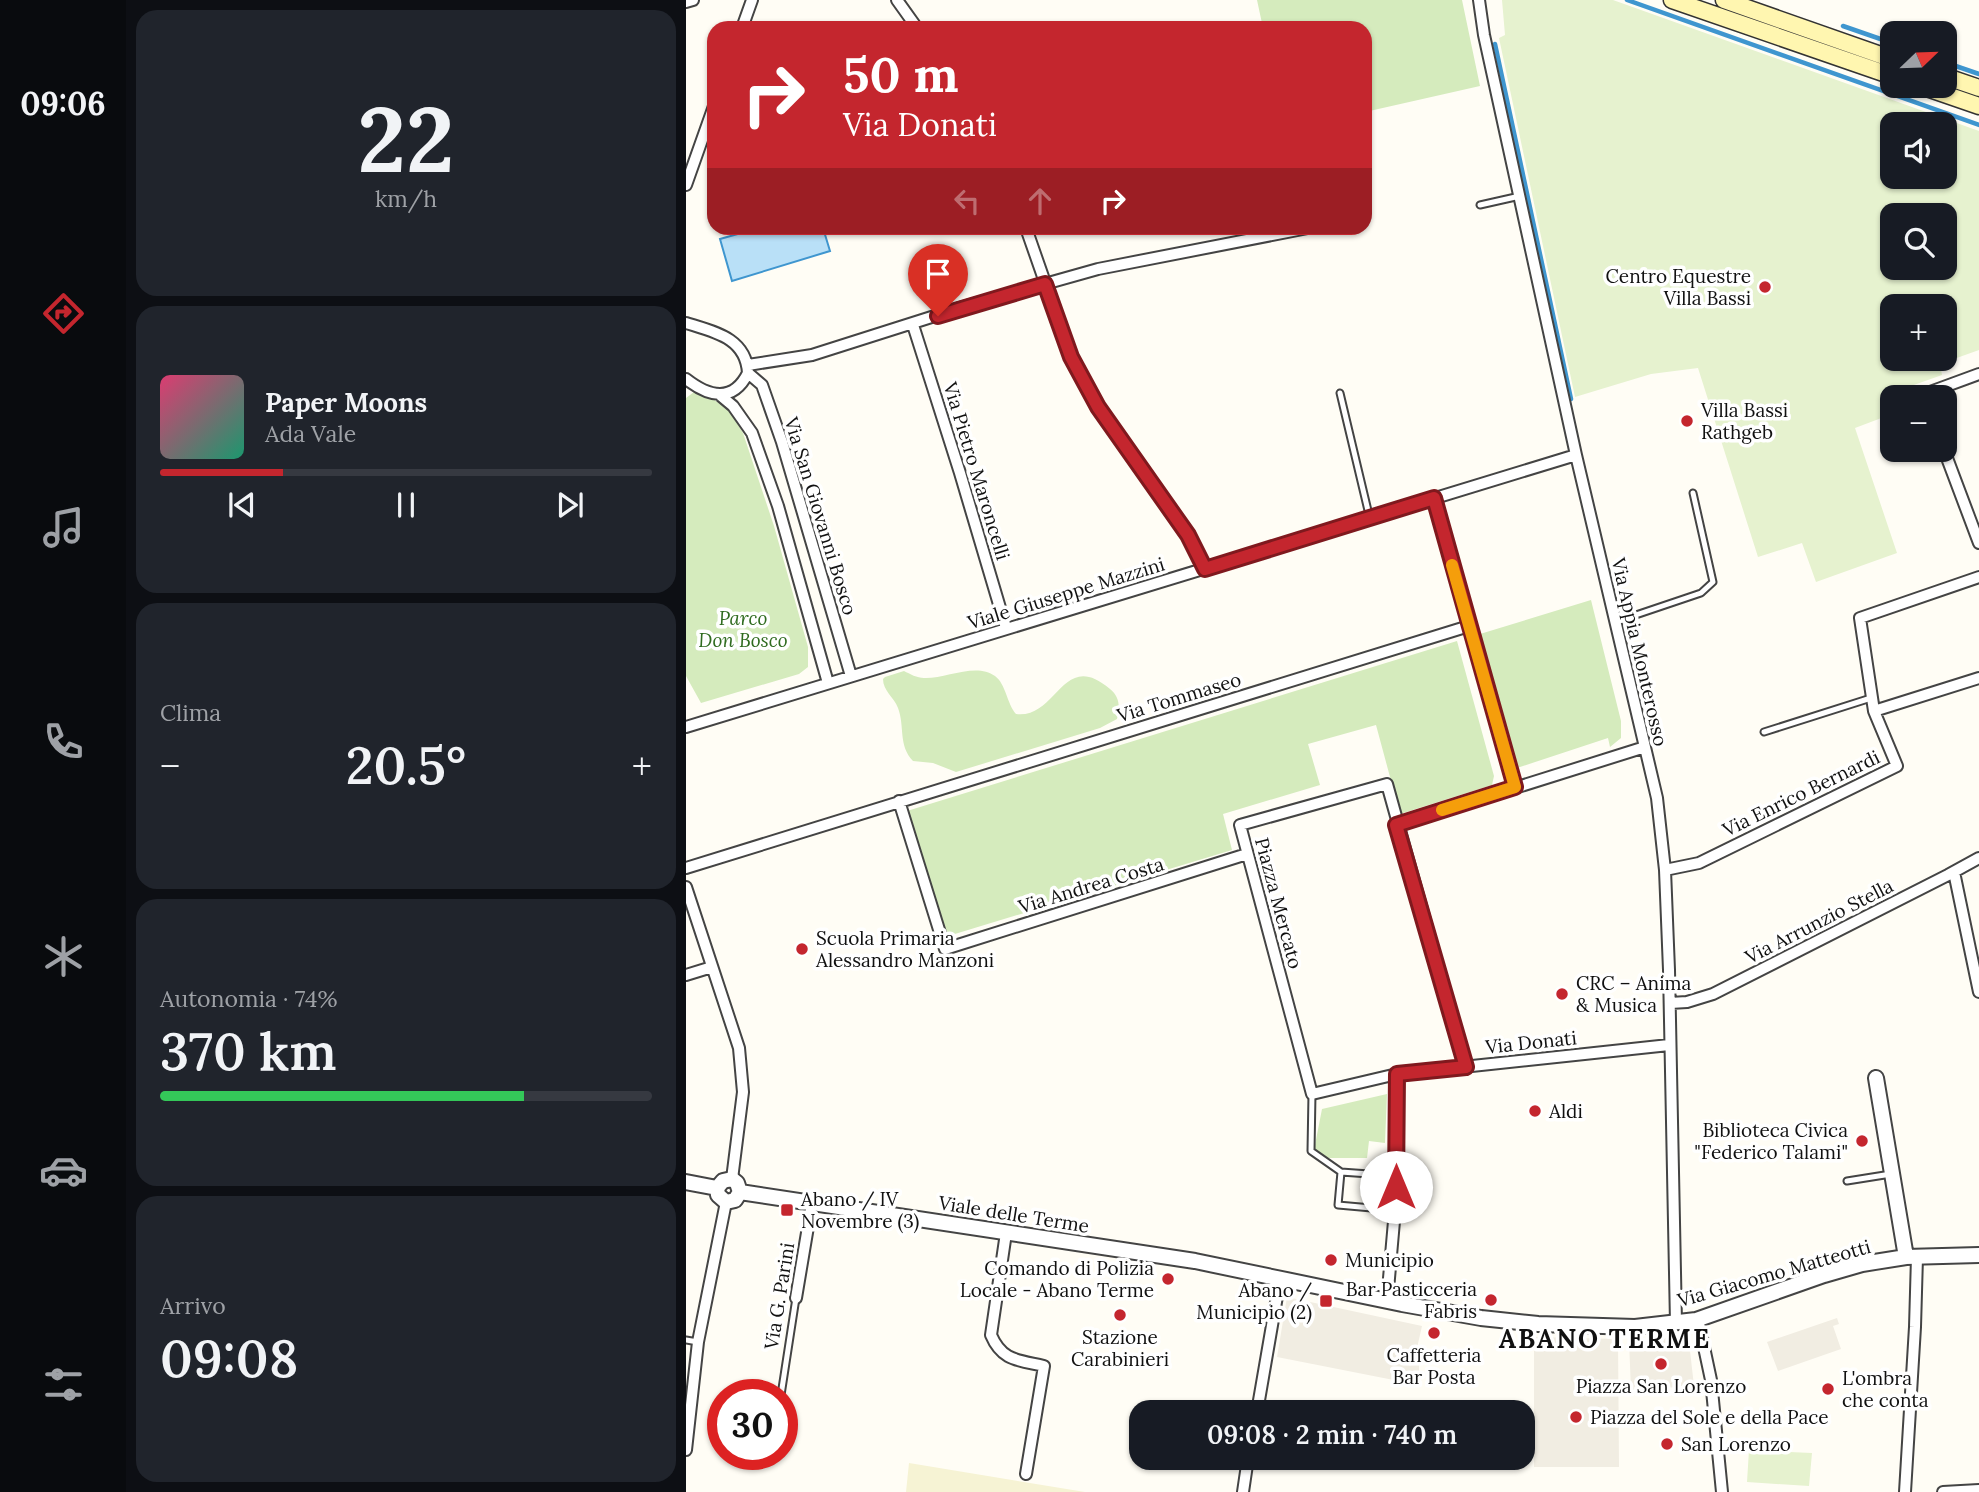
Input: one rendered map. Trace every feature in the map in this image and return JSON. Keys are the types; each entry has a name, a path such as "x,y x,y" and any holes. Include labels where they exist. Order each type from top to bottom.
{"main road":[{"path":"1672,0 1880,72"},
{"path":"1724,0 1880,54"},
{"path":"1957,80 1979,88"},
{"path":"1956,98 1979,106"}],"street":[{"path":"686,2 693,0"},
{"path":"744,21 752,0"},
{"path":"897,0 912,21"},
{"name":"Via Appia Monterosso","path":"1479,0 1484,35 1576,455 1661,819 1670,1003 1676,1322"},
{"path":"686,186 707,126"},
{"path":"1028,235 1071,357 1098,407 1188,535 1205,569"},
{"path":"721,396 739,388 748,369 812,355 963,307 1098,269 1272,235"},
{"name":"Via San Giovanni Bosco","path":"686,323 720,333 736,343 743,353 748,369 762,385 782,442 851,676"},
{"name":"Via Pietro Maroncelli","path":"912,325 1006,628"},
{"path":"1949,385 1979,374"},
{"name":"Via San Giovanni Bosco","path":"687,382 721,396 733,406 752,433 778,506 828,683"},
{"name":"Viale Giuseppe Mazzini","path":"686,727 1576,455"},
{"path":"1949,462 1979,543"},
{"path":"1434,498 1515,787"},
{"name":"Via Enrico Bernardi","path":"1665,870 1699,863 1897,766 1874,711 1874,696 1860,618 1979,577"},
{"name":"Via Tommaseo","path":"686,868 1469,626"},
{"path":"1874,711 1979,678"},
{"path":"1396,825 1645,747"},
{"name":"Piazza Mercato","path":"1312,1094 1240,825 1387,784 1396,825 1466,1067"},
{"name":"Via Andrea Costa","path":"899,800 945,949 1247,854"},
{"name":"Via Arrunzio Stella","path":"1670,1003 1687,1002 1713,994 1979,858"},
{"path":"1951,874 1979,992"},
{"path":"686,887 739,1048 743,1092 732,1179"},
{"path":"686,975 712,967"},
{"name":"Via Donati","path":"1397,1074 1669,1045"},
{"path":"1312,1094 1397,1074 1397,1176 1387,1301"},
{"path":"1876,1078 1891,1174 1911,1257 1915,1327 1905,1492"},
{"path":"726,1202 718,1195 718,1188 723,1181 732,1179"},
{"path":"726,1202 735,1200 740,1192 737,1183 732,1179"},
{"path":"686,1182 718,1188"},
{"name":"Viale delle Terme","path":"740,1192 1195,1261 1280,1279"},
{"path":"686,1450 691,1357 698,1342 726,1202"},
{"name":"Via G. Parini","path":"796,1298 812,1202"},
{"path":"1006,1233 991,1335 997,1349 1009,1358 1044,1366 1026,1474"},
{"name":"Via Giacomo Matteotti","path":"1280,1279 1481,1318 1538,1324 1635,1327 1698,1320 1824,1275 1863,1264 1911,1257 1979,1255"},
{"path":"1259,1400 1280,1279"},
{"path":"1698,1320 1711,1380 1722,1492"},
{"path":"1244,1492 1247,1470"},
{"path":"1943,1492 1979,1490"}],"lane":[{"path":"1480,205 1520,196"},
{"path":"1340,393 1370,519"},
{"path":"1615,622 1701,593 1713,582 1693,493"},
{"path":"1765,732 1874,696"},
{"path":"1312,1094 1311,1151 1341,1172 1397,1176"},
{"path":"1341,1172 1338,1205 1394,1210"},
{"path":"1847,1181 1891,1174"},
{"name":"Via G. Parini","path":"783,1379 796,1298"},
{"path":"686,1340 698,1342"}],"shaded area":[{"path":"1287,1297 1422,1326 1414,1361 1419,1363 1419,1385 1277,1357"},
{"path":"1837,1318 1839,1324 1833,1326 1841,1349 1778,1371 1767,1342"},
{"name":"Piazza del Sole e della Pace","path":"1534,1337 1618,1339 1619,1467 1535,1467"},
{"name":"Piazza San Lorenzo","path":"1678,1337 1689,1342 1694,1386 1631,1390 1629,1341"},
{"path":"909,1463 1085,1492 906,1492"}],"green space":[{"path":"1257,0 1462,0 1480,86 1372,110 1372,21 1262,21"},
{"name":"Centro Equestre Villa Bassi","path":"1502,0 1613,0 1880,96 1880,98 1926,112 1880,112 1880,189 1957,189 1957,123 1979,131 1979,350 1957,358 1957,294 1880,294 1880,371 1941,371 1942,375 1914,385 1880,385 1880,419 1855,428 1897,553 1816,582 1802,543 1758,557 1698,368 1651,374 1575,397 1499,38 1505,35"},
{"name":"Parco Don Bosco","path":"694,392 713,399 730,411 743,433 774,526 808,647 808,667 799,674 701,703 686,676 686,398"},
{"path":"1591,600 1621,721 1621,738 1610,747 1608,738 1517,768 1480,634"},
{"path":"1457,641 1494,776 1492,785 1400,814 1376,725 1308,744 1320,785 1223,814 1232,850 945,937 907,811"},
{"path":"904,671 924,678 970,671 987,672 999,680 1016,714 1030,713 1042,706 1070,680 1081,676 1094,679 1116,695 1118,715 1117,719 1100,728 956,772 933,763 913,761 908,755 898,708 883,679"},
{"path":"1387,1094 1385,1143 1369,1141 1367,1158 1325,1158 1314,1150 1322,1109"},
{"path":"1749,1450 1812,1453 1809,1486 1747,1482"}],"water":[{"path":"734,235 825,235 830,251 732,281 720,239"}],"waterway":[{"path":"1627,0 1979,125"},
{"path":"1843,26 1880,39"},
{"path":"1495,44 1571,399"},
{"path":"1957,66 1979,74"}],"slow traffic":[{"path":"1442,810 1515,787 1452,565"}],"place":[{"name":"Centro Equestre Villa Bassi","path":"1765,287"},
{"name":"Villa Bassi Rathgeb","path":"1687,421"},
{"name":"Scuola Primaria Alessandro Manzoni","path":"802,949"},
{"name":"CRC – Anima & Musica","path":"1562,994"},
{"name":"Aldi","path":"1535,1111"},
{"name":"Biblioteca Civica \"Federico Talami\"","path":"1862,1141"},
{"name":"Abano / IV Novembre (3)","path":"787,1210"},
{"name":"Municipio","path":"1331,1260"},
{"name":"Comando di Polizia Locale - Abano Terme","path":"1168,1279"},
{"name":"Bar Pasticceria Fabris","path":"1491,1300"},
{"name":"Abano / Municipio (2)","path":"1326,1301"},
{"name":"Stazione Carabinieri","path":"1120,1315"},
{"name":"Caffetteria Bar Posta","path":"1434,1333"},
{"name":"Piazza San Lorenzo","path":"1661,1364"},
{"name":"L'ombra che conta","path":"1828,1389"},
{"name":"Piazza del Sole e della Pace","path":"1576,1417"},
{"name":"San Lorenzo","path":"1667,1444"}],"district":[{"name":"ABANO TERME","path":"1605,1338"}],"route":[{"path":"938,316 1045,284 1071,357 1098,407 1188,535 1205,569 1434,498 1515,787 1396,825 1466,1067 1397,1074 1396,1187"}]}
